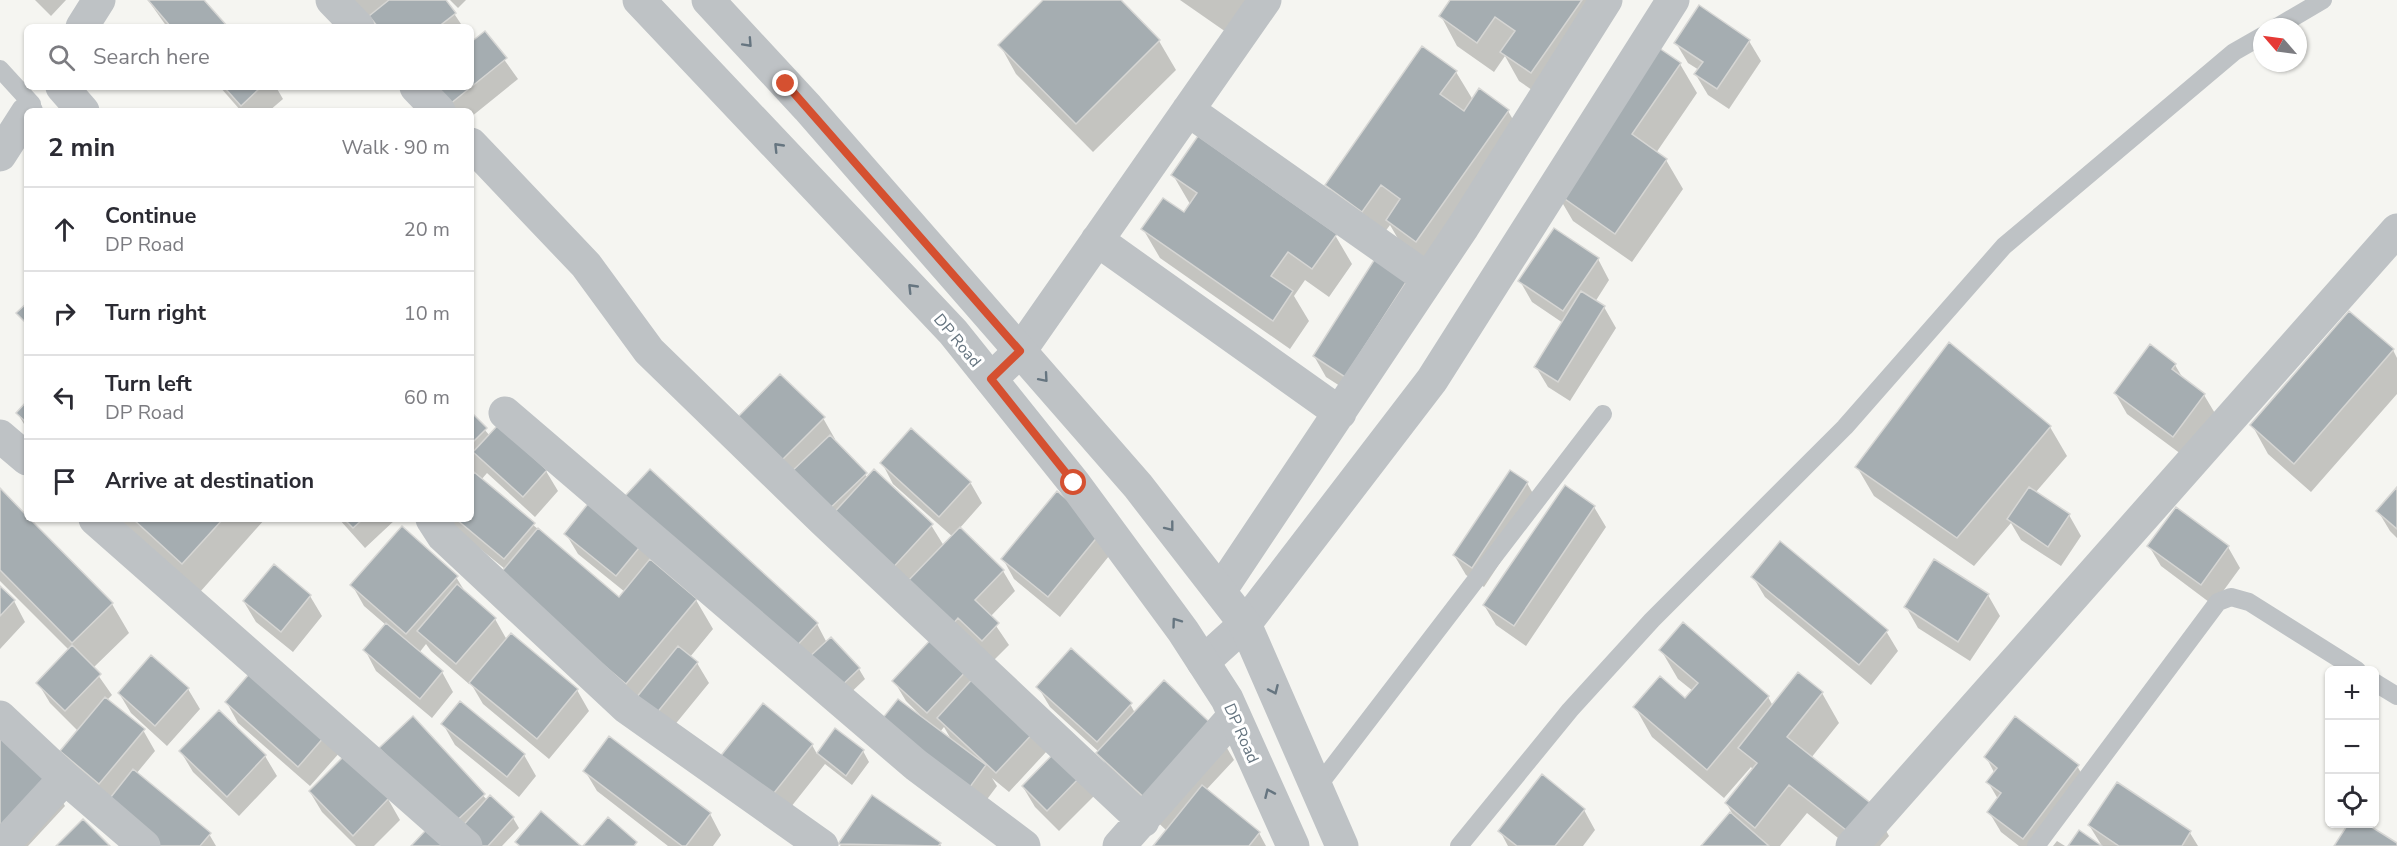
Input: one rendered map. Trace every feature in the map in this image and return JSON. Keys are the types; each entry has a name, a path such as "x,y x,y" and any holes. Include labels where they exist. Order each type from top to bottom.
{"street":[{"path":"84,24 99,0"},
{"path":"332,0 355,24"},
{"name":"DP Road","path":"639,0 953,332 1074,483 1203,662 1227,699 1293,846"},
{"path":"708,0 786,84 1138,486 1245,624 1318,786 1342,846"},
{"path":"991,379 1020,351 1264,0"},
{"path":"1220,591 1428,279 1606,0"},
{"path":"1203,662 1245,624 1432,380 1673,0"},
{"path":"755,122 786,84"},
{"path":"65,90 80,108"},
{"path":"419,90 436,108"},
{"path":"1188,110 1428,279"},
{"path":"0,155 24,118"},
{"path":"474,147 586,265 649,351 824,521 1143,821"},
{"path":"1852,846 2397,230"},
{"path":"1097,240 1340,413"},
{"path":"506,413 890,743 1024,846"},
{"path":"0,436 24,456"},
{"path":"98,522 466,846"},
{"path":"434,522 444,536 626,706 822,846"},
{"path":"1119,846 1234,716"},
{"path":"0,717 65,778 144,846"},
{"path":"2,846 65,778"}],"lane":[{"path":"2292,18 2323,0"},
{"path":"1459,846 1570,710 1644,628 1845,427 2004,246 2234,52 2253,41"},
{"path":"0,69 33,104"},
{"path":"1318,786 1603,414"},
{"path":"2036,846 2218,602 2231,597 2249,602 2351,666"},
{"path":"2379,684 2397,696"}],"building":[{"path":"148,0 204,0 225,24 168,24"},
{"path":"389,0 446,0 456,13 442,24 376,24 369,16"},
{"path":"1043,0 1121,0 1160,40 1076,124 998,45"},
{"path":"1450,0 1582,0 1531,73 1500,52 1515,31 1495,17 1477,43 1439,16"},
{"path":"1699,5 1750,40 1717,89 1694,74 1703,62 1674,43"},
{"path":"485,31 507,58 474,85 474,40"},
{"path":"1422,46 1457,71 1440,94 1464,111 1479,88 1509,110 1416,242 1386,220 1400,199 1381,185 1362,212 1325,185"},
{"path":"1656,46 1681,63 1632,134 1667,159 1615,234 1555,192"},
{"path":"227,90 258,90 241,106"},
{"path":"438,90 467,90 450,104"},
{"path":"1198,136 1337,234 1312,269 1288,252 1271,276 1293,291 1273,321 1141,229 1163,198 1184,212 1197,193 1171,175"},
{"path":"1554,228 1599,258 1563,311 1518,281"},
{"path":"1380,251 1412,273 1345,377 1313,356"},
{"path":"1581,291 1605,306 1558,382 1534,367"},
{"path":"24,306 24,321 16,313"},
{"path":"2349,311 2394,349 2294,464 2250,425"},
{"path":"1949,342 2051,426 1957,538 1855,467"},
{"path":"2150,344 2176,364 2172,369 2205,394 2173,437 2114,393"},
{"path":"780,374 825,417 778,464 734,421"},
{"path":"24,404 24,420 16,413"},
{"path":"474,415 487,428 474,441"},
{"path":"498,425 547,470 523,497 474,451"},
{"path":"911,428 971,482 939,517 880,463"},
{"path":"830,435 867,473 825,513 788,475"},
{"path":"650,469 818,623 793,650 625,496"},
{"path":"874,469 933,524 888,573 829,518"},
{"path":"1510,470 1528,482 1472,568 1453,555"},
{"path":"474,472 535,523 504,559 460,522 474,522"},
{"path":"1565,485 1595,506 1514,626 1483,605"},
{"path":"2029,487 2070,514 2048,547 2007,519"},
{"path":"2397,487 2397,529 2376,511"},
{"path":"0,488 24,513 24,522 33,522 113,603 72,643 0,570"},
{"path":"1057,491 1103,530 1048,597 1001,559"},
{"path":"591,500 643,543 616,576 564,534"},
{"path":"2176,507 2229,546 2201,585 2147,546"},
{"path":"136,522 220,522 182,564"},
{"path":"347,522 360,522 353,528"},
{"path":"402,526 458,576 406,634 350,585"},
{"path":"960,527 1004,570 975,600 999,623 982,641 958,618 951,626 906,583"},
{"path":"538,528 619,597 650,559 697,599 626,684 498,576"},
{"path":"1780,541 1888,630 1859,665 1751,577"},
{"path":"1934,559 1989,594 1958,642 1904,607"},
{"path":"274,564 311,595 281,632 243,601"},
{"path":"457,584 496,618 456,664 417,631"},
{"path":"0,586 15,600 0,616"},
{"path":"1683,622 1769,696 1707,770 1633,707 1660,676 1685,698 1698,683 1659,650"},
{"path":"386,623 443,671 420,699 363,650"},
{"path":"511,633 578,689 537,739 469,683"},
{"path":"935,635 970,667 927,713 892,681"},
{"path":"831,637 860,668 836,691 806,660"},
{"path":"72,645 101,674 65,711 36,683"},
{"path":"678,646 698,662 652,719 632,703"},
{"path":"1071,648 1132,703 1097,742 1036,687"},
{"path":"151,655 189,688 155,726 118,693"},
{"path":"257,665 331,729 298,767 225,702"},
{"path":"1798,672 1823,692 1787,737 1873,805 1851,834 1789,785 1755,828 1725,803 1757,763 1738,748"},
{"path":"976,675 1036,730 996,773 937,718"},
{"path":"1164,680 1218,730 1150,803 1096,753"},
{"path":"105,697 145,729 99,784 60,751"},
{"path":"898,699 986,765 967,791 878,724"},
{"path":"460,701 525,754 507,777 441,724"},
{"path":"763,703 813,744 766,803 715,763"},
{"path":"219,710 266,755 227,797 179,751"},
{"path":"413,716 485,794 452,825 379,748"},
{"path":"2015,716 2079,765 2023,839 1987,812 2001,793 1986,782 1997,768 1984,757"},
{"path":"835,728 864,750 846,776 817,753"},
{"path":"0,734 49,776 0,830"},
{"path":"609,736 711,813 686,846 682,846 583,771"},
{"path":"1059,748 1084,773 1047,811 1022,786"},
{"path":"345,755 389,798 353,836 309,791"},
{"path":"133,769 211,833 200,846 160,846 107,802"},
{"path":"1542,774 1585,809 1555,846 1517,846 1498,831"},
{"path":"2117,782 2191,831 2182,846 2119,846 2088,825"},
{"path":"1202,785 1260,832 1249,846 1153,846"},
{"path":"490,795 514,817 488,846 478,846 460,829"},
{"path":"872,795 941,843 938,846 838,844"},
{"path":"541,811 581,846 520,846 515,842"},
{"path":"1730,812 1769,846 1701,846"},
{"path":"608,817 637,842 634,846 583,846"},
{"path":"83,819 110,846 56,846"},
{"path":"2345,828 2373,828 2397,843 2397,846 2334,846"},
{"path":"426,830 443,846 411,846"},
{"path":"2079,830 2102,846 2068,846"}],"route":[{"path":"786,84 1020,351 991,379 1074,483"}]}
